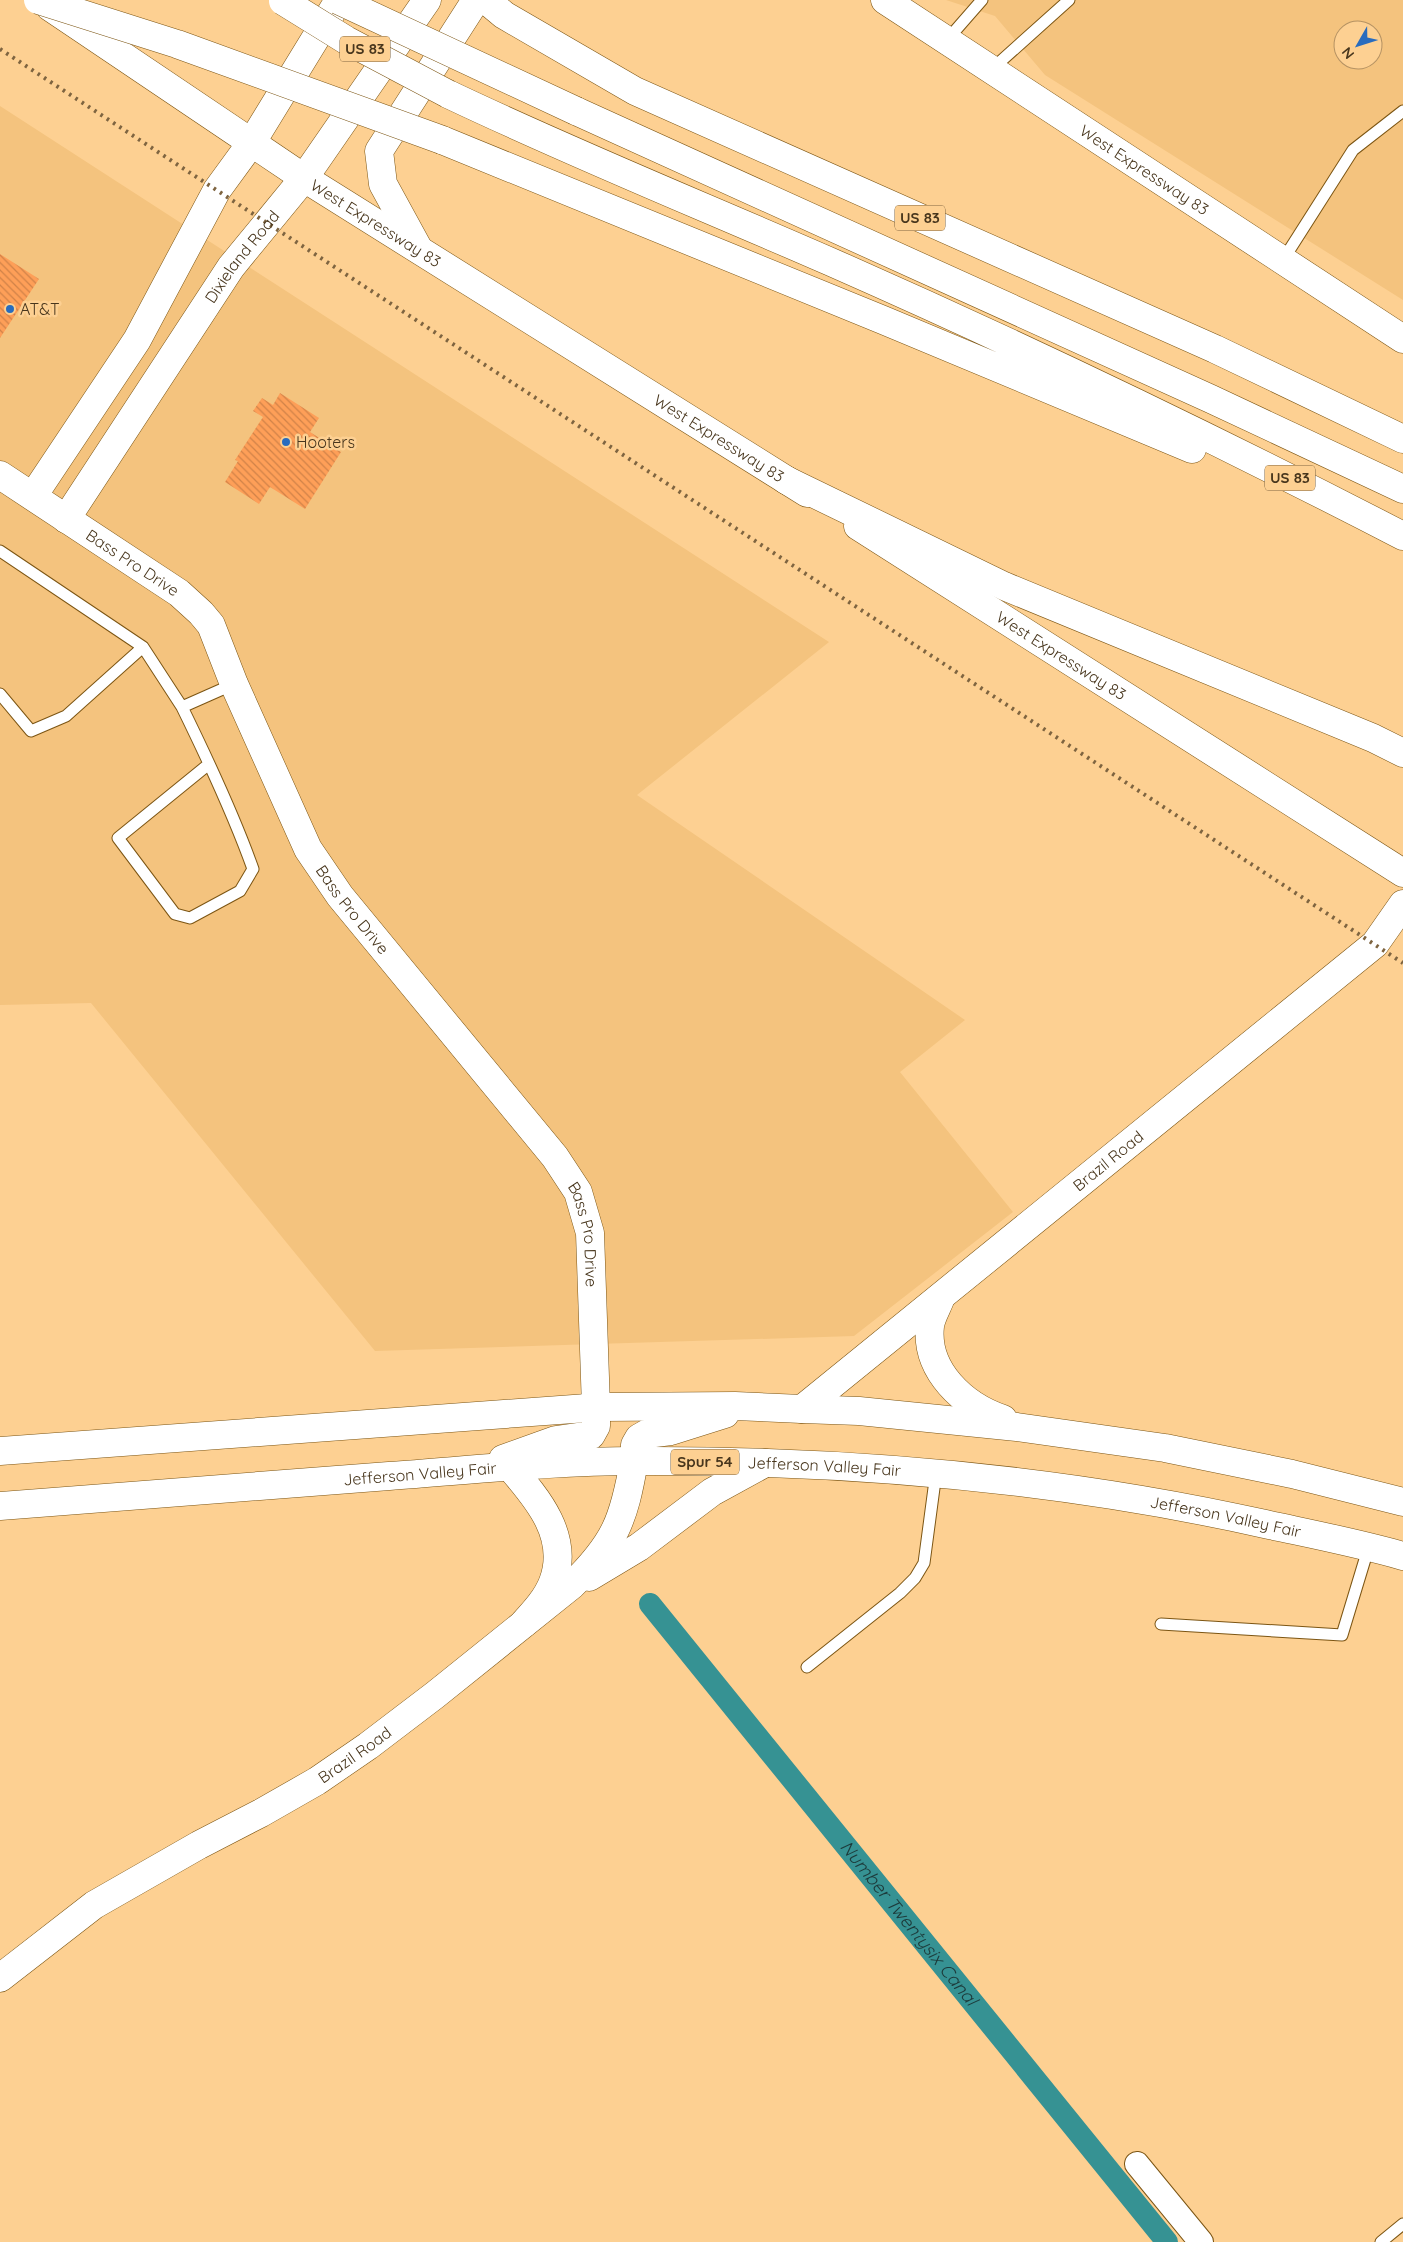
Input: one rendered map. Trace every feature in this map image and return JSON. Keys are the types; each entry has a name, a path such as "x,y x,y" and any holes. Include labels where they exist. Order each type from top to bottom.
{"main road":[{"path":"39,0 177,44 442,140 1160,435 1403,542"},
{"name":"West Expressway 83","path":"39,0 304,178 786,480 1403,872"},
{"name":"US 83","path":"282,0 346,40 448,94 572,151 829,261 995,336 1193,430 1403,536"},
{"path":"33,496 138,340 217,190 252,142 339,0 576,111 1202,395 1403,489"},
{"name":"Dixieland Road","path":"66,520 231,267 304,178 427,0"},
{"path":"419,249 382,184 379,151 476,0"},
{"name":"West Expressway 83","path":"886,0 1403,340"},
{"name":"US 83","path":"495,7 635,91 1215,349 1403,439"},
{"name":"Bass Pro Drive","path":"0,474 66,520 179,593 211,625 234,684 308,849 321,870 340,896 555,1157 578,1192 590,1233 596,1426 591,1435 550,1442 470,1470"},
{"path":"786,480 1004,586 1373,738 1403,753"},
{"name":"Brazil Road","path":"802,1409 1375,944 1403,904"},
{"path":"941,1297 930,1325 931,1346 939,1369 952,1388 971,1404 992,1415 1038,1430"},
{"path":"0,1451 596,1407 756,1407 859,1411 1038,1430 1165,1448 1292,1474 1403,1502"},
{"name":"Brazil Road","path":"0,1978 94,1905 199,1845 269,1808 317,1780 368,1746 572,1585 592,1566 610,1542 622,1518 628,1497 635,1445 639,1438 646,1434 671,1431 756,1407"},
{"name":"Jefferson Valley Fair","path":"0,1506 510,1467 634,1461 805,1463 936,1472 1093,1490 1223,1514 1369,1546 1403,1556"},
{"path":"572,1585 608,1567 639,1547 712,1492 765,1463"},
{"path":"510,1467 533,1493 545,1511 554,1529 557,1548 558,1564 552,1583 542,1602 524,1623"}],"street":[{"path":"1137,2164 1201,2242"}],"lane":[{"path":"947,40 982,0"},
{"path":"992,68 1069,0"},
{"path":"1283,260 1353,150 1403,111"},
{"path":"0,551 143,647 182,707 209,764 237,826 253,869 240,891 190,918 176,914 118,838 209,764"},
{"path":"0,694 31,731 66,716 143,647"},
{"path":"182,707 234,684"},
{"path":"807,1667 900,1593 915,1578 924,1563 936,1472"},
{"path":"1161,1624 1342,1635 1369,1546"},
{"path":"1381,2242 1403,2224"}],"shaded area":[{"path":"946,0 1403,0 1403,300 1045,75 995,16"},
{"path":"0,106 829,642 637,795 965,1020 900,1072 1013,1212 854,1336 375,1351 91,1003 0,1005"}],"building":[{"name":"AT&T","path":"0,254 39,279 0,338"},
{"name":"Hooters","path":"280,393 319,418 310,432 341,452 305,509 270,487 259,504 225,482 238,461 235,460 263,417 253,411 262,398 273,405"}],"waterway":[{"name":"Number Twentysix Canal","path":"650,1604 1167,2242"}],"railway":[{"path":"0,49 1403,963"}],"place":[{"name":"AT&T","path":"10,309"},
{"name":"Hooters","path":"286,442"}]}
